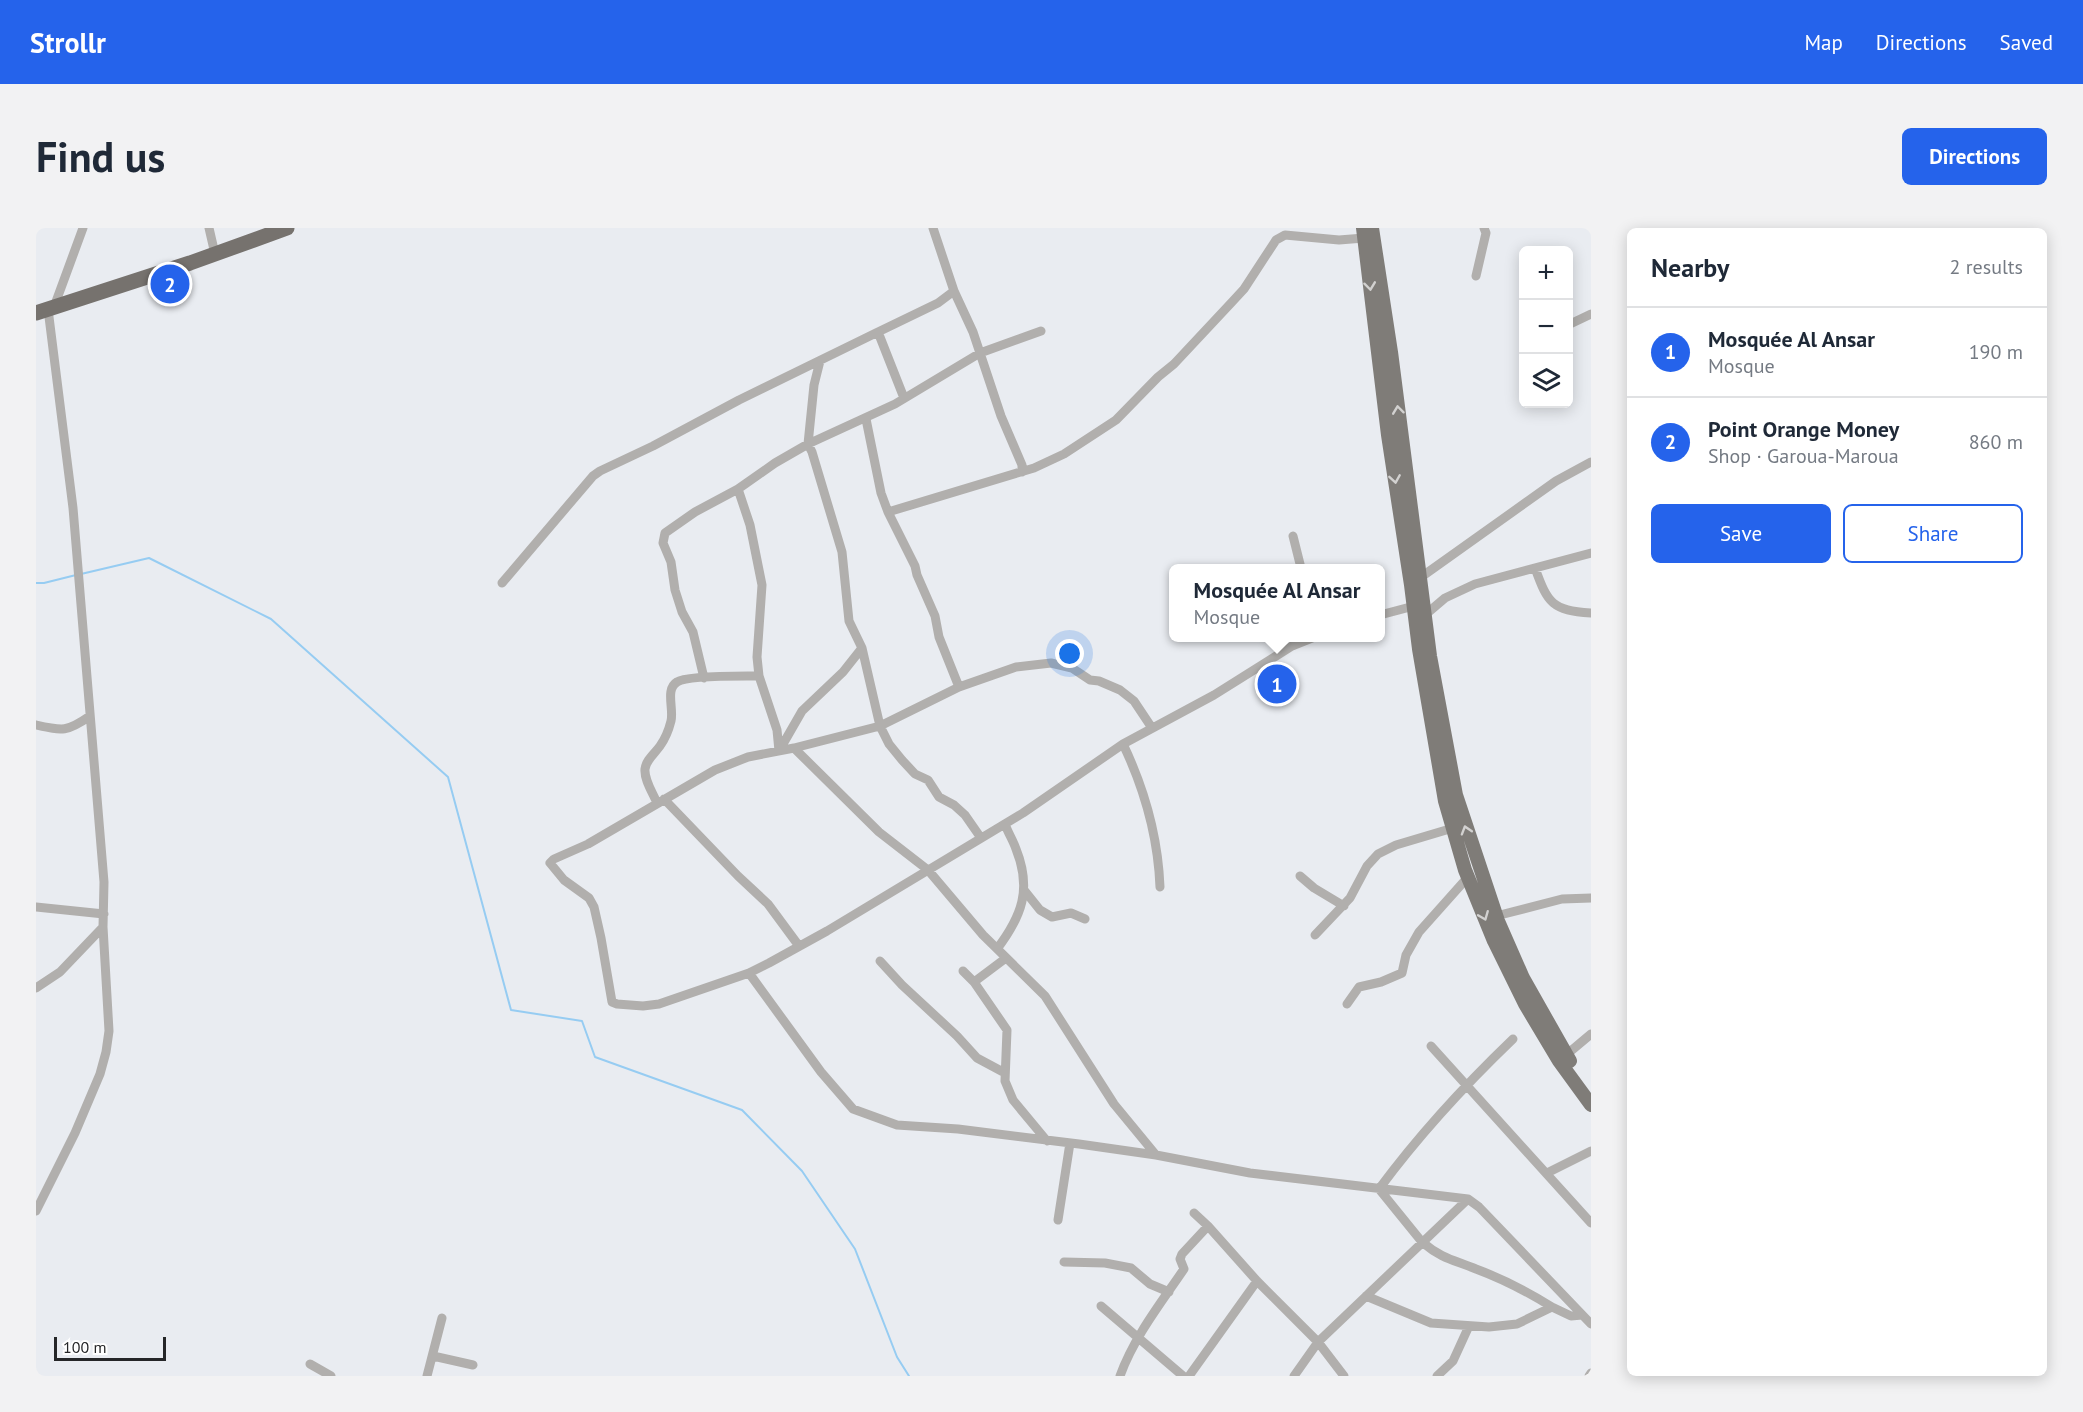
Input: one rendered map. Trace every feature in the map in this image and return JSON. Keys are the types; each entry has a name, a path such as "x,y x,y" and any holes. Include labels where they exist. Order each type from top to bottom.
{"highway":[{"path":"46,310 287,228"}],"main road":[{"path":"1366,231 1379,266 1416,581 1425,615 1430,656 1456,795 1496,916 1523,978 1566,1055 1591,1090"},
{"path":"1416,581 1414,606 1419,649 1445,801 1468,877 1494,941 1525,1004 1559,1061 1591,1105"}],"street":[{"path":"36,1211 75,1133 100,1074 109,1031 103,927 104,882 73,508 46,310 83,228"},
{"path":"209,228 215,254"},
{"path":"933,228 954,291 973,332 1001,416 1023,465 1022,472"},
{"path":"1476,276 1486,233 1484,228"},
{"path":"888,512 1022,472 1064,454 1116,420 1174,364 1244,289 1276,240 1285,236 1339,240 1366,231"},
{"path":"502,583 593,476 600,471 653,446 739,399 938,303 954,291"},
{"path":"1573,323 1591,314"},
{"path":"704,678 693,632 682,612 675,590 663,537 665,533 695,512 738,489 761,472 808,444 866,419 980,353 1041,331"},
{"path":"878,332 904,398"},
{"path":"820,361 814,385 808,444 842,552 849,621 862,648 880,726 889,744 902,760 915,774 928,780 939,797 954,805 981,838"},
{"path":"866,419 881,493 915,566 935,616 942,646 959,687"},
{"path":"1416,581 1556,481 1591,462"},
{"path":"738,489 750,525 762,585 757,657 759,676 777,730 778,751"},
{"path":"1293,536 1300,564"},
{"path":"1425,615 1445,598 1475,584 1591,553"},
{"path":"1536,568 1549,600 1558,608 1591,613"},
{"path":"1385,614 1414,606"},
{"path":"1152,728 1134,701 1120,690 1099,681 1090,680 1072,668 1051,663 1016,668 959,687 880,726 748,757 715,770 588,844 550,863 564,880 588,898 594,907 610,1000 614,1004 621,1005 659,1004 749,973 800,946 1005,824 1122,744 1214,696 1292,646 1302,642"},
{"path":"778,751 802,711 843,672 862,648"},
{"path":"759,676 686,678 678,681 673,686 672,719 661,744 645,765 645,776 661,801 768,904 800,946"},
{"path":"36,724 65,730 74,728 90,716"},
{"path":"1122,744 1137,774 1148,812 1159,856 1161,887"},
{"path":"794,748 879,832 928,870 983,935 1045,996 1114,1104 1156,1155"},
{"path":"998,949 1018,916 1025,882 1019,859 1005,824"},
{"path":"1316,935 1344,906 1367,866 1378,854 1453,828"},
{"path":"1300,876 1314,888 1344,906"},
{"path":"1347,1004 1359,987 1381,982 1402,973 1406,955 1419,932 1468,877"},
{"path":"1024,890 1040,910 1052,917 1071,913 1085,919"},
{"path":"1496,916 1562,899 1591,898"},
{"path":"36,907 104,914"},
{"path":"36,987 60,972 103,927"},
{"path":"974,982 1006,958"},
{"path":"880,961 977,1058 1005,1072"},
{"path":"963,971 974,982 1007,1030 1005,1081 1013,1100 1047,1141"},
{"path":"749,973 814,1063 853,1109 897,1125 958,1129 1070,1143 1156,1155 1250,1173 1468,1199 1479,1207 1591,1324"},
{"path":"1566,1055 1591,1034"},
{"path":"1379,1189 1414,1142 1467,1083 1513,1039"},
{"path":"1431,1046 1467,1083 1591,1223"},
{"path":"1058,1220 1070,1143"},
{"path":"1547,1173 1591,1151"},
{"path":"1379,1189 1422,1242 1446,1259 1519,1287 1571,1316 1582,1315"},
{"path":"1294,1376 1318,1342 1468,1199"},
{"path":"1194,1213 1318,1342 1344,1376"},
{"path":"1120,1376 1138,1337 1184,1269 1180,1259 1182,1254 1208,1226"},
{"path":"1064,1262 1105,1263 1131,1268 1150,1284 1168,1292"},
{"path":"1189,1376 1257,1281"},
{"path":"1366,1296 1431,1323 1469,1326 1489,1327 1516,1324 1552,1307"},
{"path":"1101,1306 1183,1376"},
{"path":"427,1376 442,1318"},
{"path":"1437,1376 1453,1361 1469,1326"},
{"path":"433,1356 473,1365"},
{"path":"313,1376 310,1364 331,1376"}],"waterway":[{"path":"81,574 149,558 271,619 448,777 511,1010 582,1021 595,1057 742,1110 802,1171 855,1249 897,1357 909,1376"},
{"path":"36,583 76,575"}],"place":[{"name":"Point Orange Money","path":"170,284"},
{"name":"Mosquée Al Ansar","path":"1277,684"}]}
